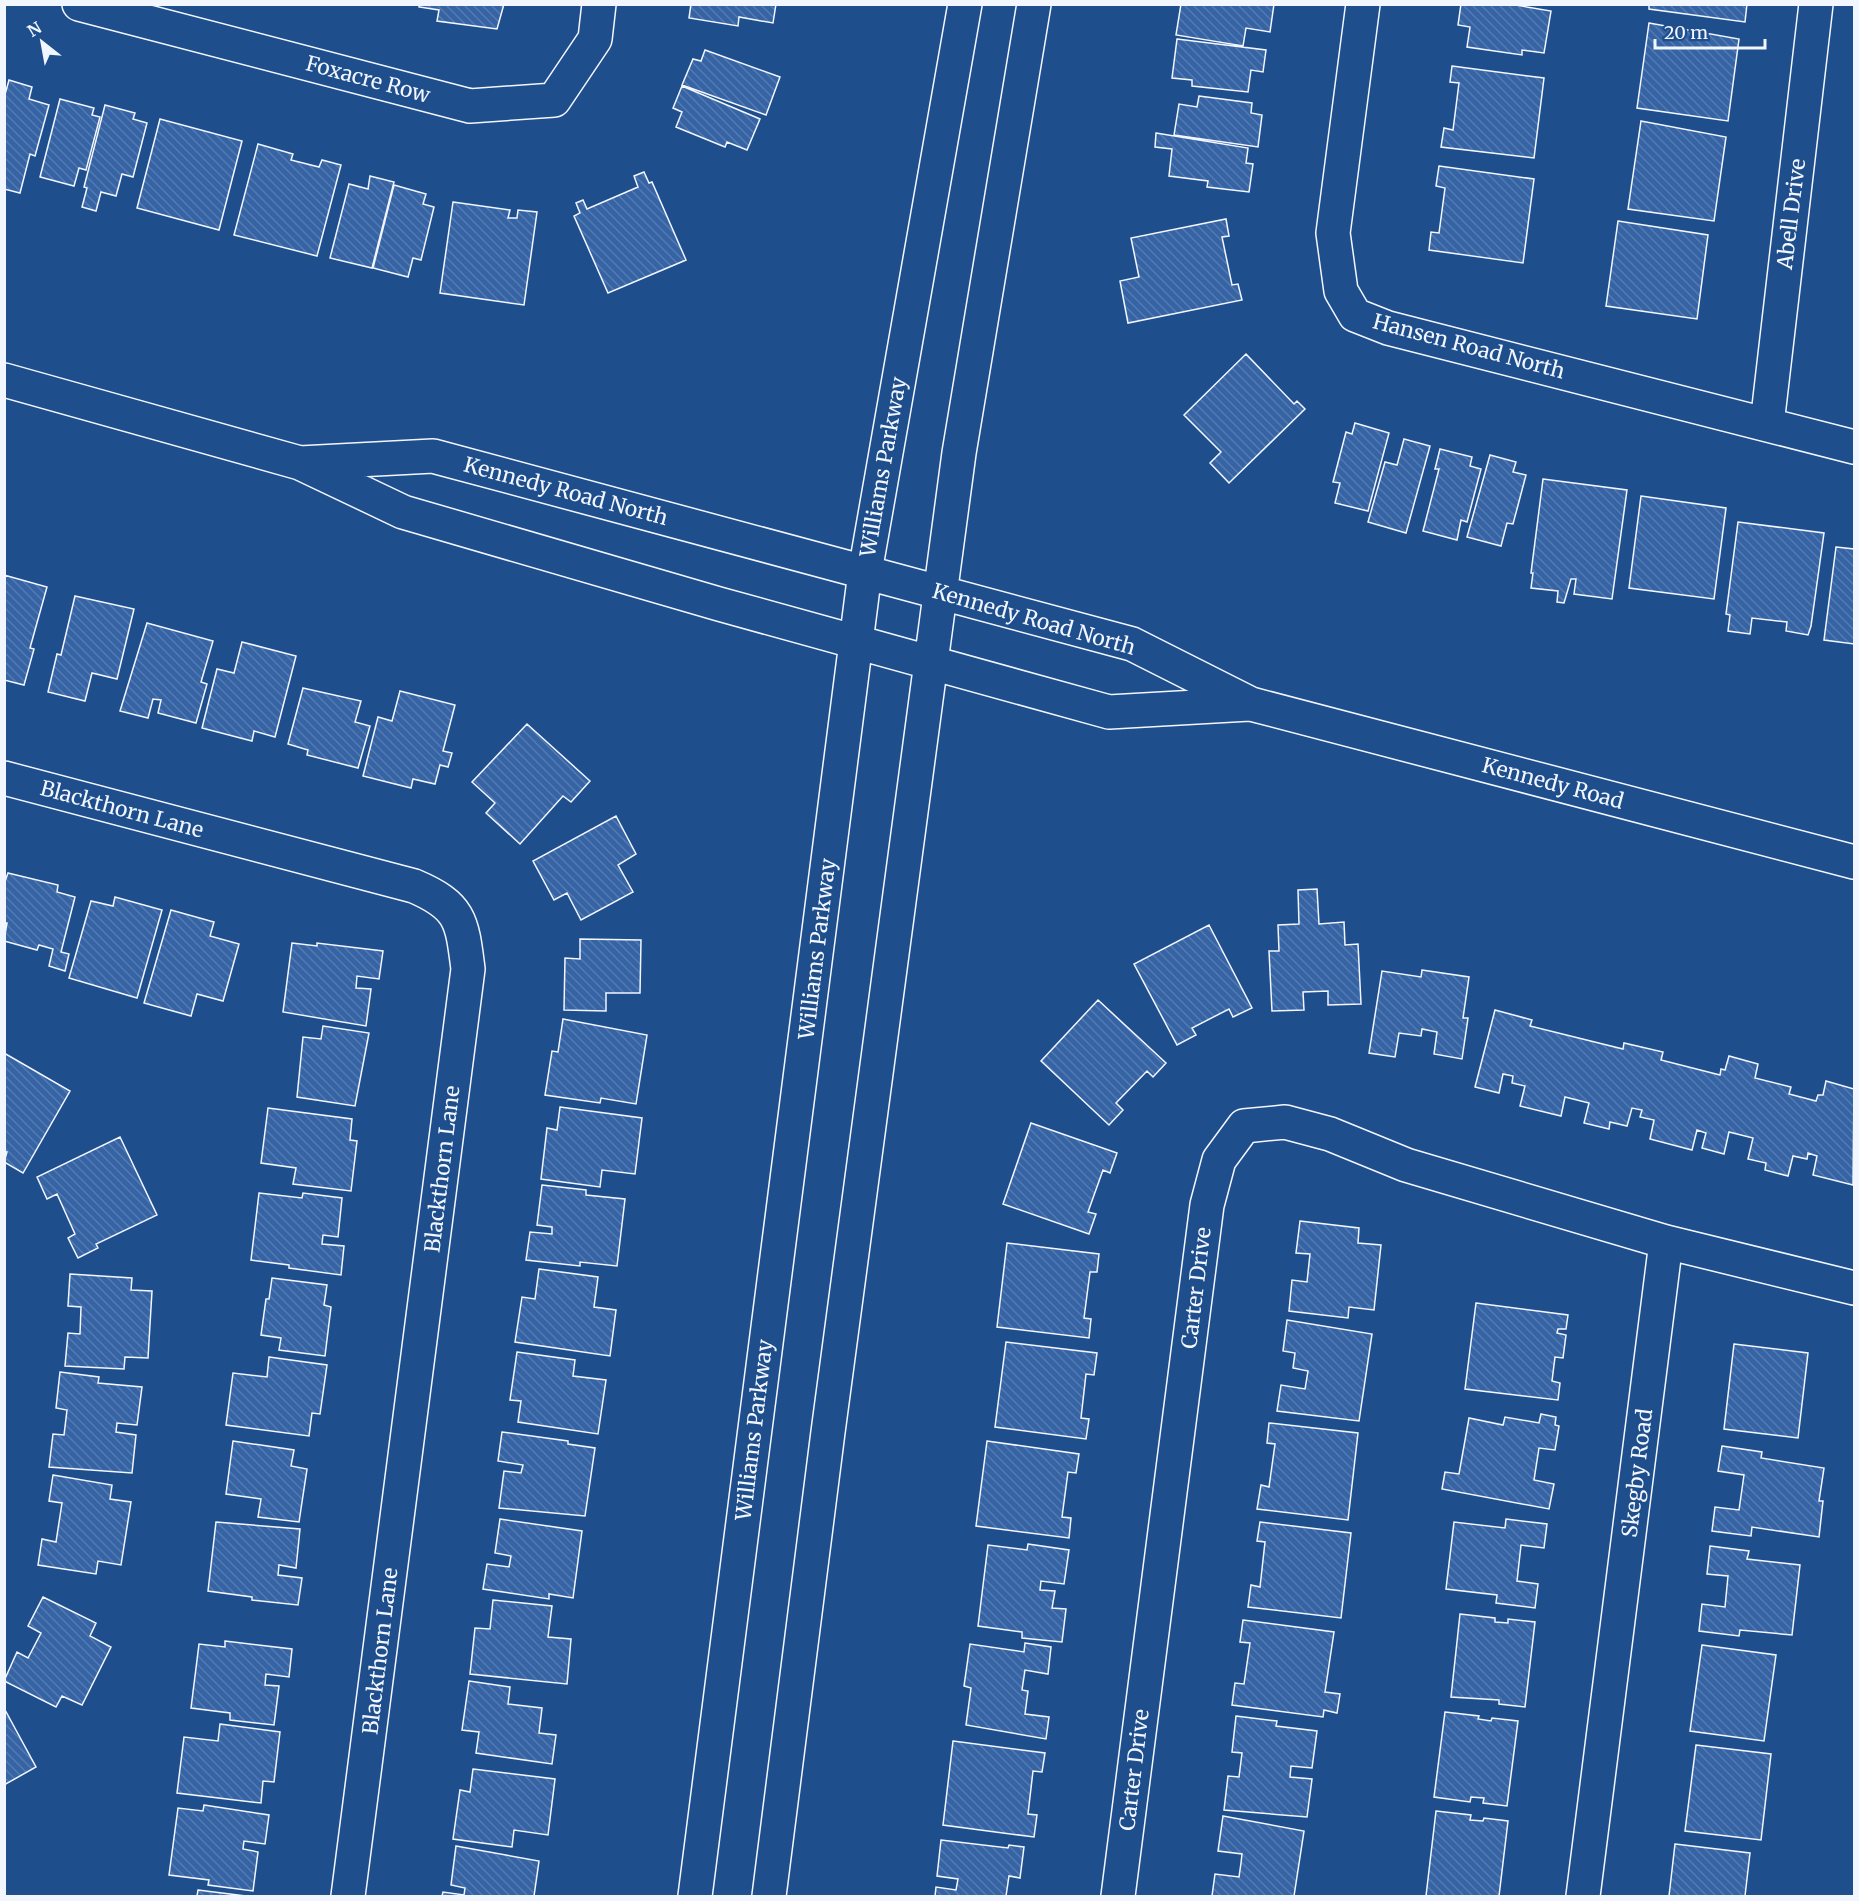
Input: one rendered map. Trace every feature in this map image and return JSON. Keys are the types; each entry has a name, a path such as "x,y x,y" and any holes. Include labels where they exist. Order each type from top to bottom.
{"main road":[{"name":"Foxacre Row","path":"79,4 470,106 555,100 595,39 599,4"},
{"name":"Williams Parkway","path":"694,1896 865,572 965,4"},
{"path":"769,1896 959,453 1034,4"},
{"name":"Hansen Road North","path":"1363,4 1333,233 1341,291 1355,315 1388,328 1854,447"},
{"name":"Abell Drive","path":"1767,424 1816,4"},
{"name":"Kennedy Road North","path":"4,380 300,463 403,512 719,604 1109,712 1251,704"},
{"name":"Kennedy Road North","path":"300,463 433,456 1132,644 1251,704"},
{"name":"Kennedy Road","path":"1251,704 1854,862"},
{"name":"Blackthorn Lane","path":"4,778 414,886 440,897 456,913 464,939 468,969 348,1896"},
{"name":"Carter Drive","path":"1118,1896 1207,1205 1219,1160 1244,1126 1285,1122 1330,1134 1406,1165 1666,1242"},
{"path":"1666,1242 1854,1288"},
{"name":"Skegby Road","path":"1583,1896 1666,1242"}],"building":[{"path":"420,4 504,4 497,29 437,21 439,10 419,7"},
{"path":"691,4 776,4 773,23 739,17 738,26 689,18"},
{"path":"1181,4 1274,4 1270,32 1246,28 1243,46 1176,35"},
{"path":"1461,4 1510,4 1551,11 1544,53 1522,50 1522,55 1467,47 1470,27 1458,25"},
{"path":"1649,4 1747,4 1745,22 1649,9"},
{"path":"1649,23 1739,39 1728,121 1637,108"},
{"path":"1177,39 1266,50 1263,72 1251,70 1248,92 1192,86 1192,80 1172,78"},
{"path":"705,50 780,77 766,115 682,85 693,59 701,61"},
{"path":"1452,66 1544,78 1534,158 1441,147 1444,128 1453,130 1459,83 1450,82"},
{"path":"9,80 32,87 29,99 49,105 35,156 30,154 20,193 4,189 4,98"},
{"path":"682,86 760,119 747,150 727,142 725,147 676,127 682,112 673,108"},
{"path":"1199,96 1252,103 1251,113 1262,115 1258,147 1174,135 1179,104 1197,107"},
{"path":"60,99 94,108 92,115 100,117 86,170 79,168 74,186 40,177"},
{"path":"105,105 135,113 133,119 147,123 133,177 122,174 116,196 101,192 96,211 82,207 87,188 84,187"},
{"path":"160,119 242,141 219,230 137,208"},
{"path":"1641,121 1726,137 1714,221 1628,209"},
{"path":"1156,133 1248,148 1246,163 1253,164 1249,192 1207,187 1208,181 1169,176 1172,149 1155,147"},
{"path":"258,144 293,154 291,160 319,167 322,160 341,165 317,256 234,235"},
{"path":"1439,166 1534,179 1523,263 1429,250 1431,232 1439,233 1445,188 1436,186"},
{"path":"644,172 649,183 652,182 686,260 608,293 574,216 580,213 576,203 583,200 587,209 638,187 634,176"},
{"path":"370,176 394,182 372,268 330,258 349,184 368,189"},
{"path":"394,185 426,194 423,204 434,207 421,260 413,258 408,277 373,268"},
{"path":"453,202 510,210 508,218 517,218 518,210 537,212 524,305 440,293"},
{"path":"1226,219 1229,236 1222,237 1232,285 1238,284 1242,300 1128,323 1120,281 1139,277 1131,238"},
{"path":"1618,221 1708,235 1697,319 1606,306"},
{"path":"1246,354 1294,404 1297,401 1305,409 1229,483 1210,463 1221,452 1184,415"},
{"path":"1355,423 1389,433 1368,511 1335,503 1340,483 1333,482 1346,432 1352,434"},
{"path":"1404,439 1430,446 1406,533 1368,522 1385,462 1397,465"},
{"path":"1440,449 1472,457 1470,466 1481,469 1467,522 1461,520 1457,540 1423,531 1439,469 1435,469"},
{"path":"1490,455 1516,462 1513,472 1526,475 1513,524 1507,523 1501,546 1467,537"},
{"path":"1543,479 1627,490 1612,599 1574,594 1576,579 1571,579 1564,603 1557,602 1558,591 1531,588"},
{"path":"1641,496 1726,508 1714,599 1629,588"},
{"path":"1738,522 1824,533 1808,635 1786,631 1787,622 1752,618 1750,634 1728,631 1730,615 1726,614"},
{"path":"1836,547 1854,549 1854,644 1824,640"},
{"path":"4,575 47,587 30,648 34,649 24,685 4,680"},
{"path":"75,596 134,609 117,679 92,673 85,701 48,692 57,654 61,655"},
{"path":"147,623 213,641 201,682 207,684 196,723 158,713 161,700 153,699 148,718 120,711"},
{"path":"242,642 296,656 275,737 254,731 252,741 202,728 217,669 234,673"},
{"path":"303,688 361,701 355,722 370,726 358,768 307,755 308,750 288,744"},
{"path":"400,691 455,705 443,751 452,753 448,767 440,765 435,784 413,779 411,788 363,776 378,717 392,721"},
{"path":"527,724 590,781 571,802 563,796 520,844 486,813 495,803 472,782"},
{"path":"616,816 636,854 618,865 633,892 581,920 567,893 554,900 533,861"},
{"path":"8,873 58,885 57,892 75,897 61,952 69,954 65,971 49,966 53,949 39,945 37,950 4,941 7,923 4,923 4,884"},
{"path":"1317,889 1319,924 1344,922 1345,945 1358,944 1361,1004 1328,1005 1328,991 1303,992 1304,1010 1272,1011 1269,951 1279,951 1278,925 1299,924 1298,890"},
{"path":"115,897 162,910 137,998 69,978 91,901 113,906"},
{"path":"171,910 214,922 210,936 239,944 223,1001 197,994 191,1016 144,1003"},
{"path":"1209,925 1252,1008 1233,1017 1229,1009 1192,1028 1196,1035 1177,1045 1134,964"},
{"path":"580,939 641,940 640,993 606,993 606,1011 564,1010 565,958 580,959"},
{"path":"292,943 317,946 317,943 383,951 379,979 357,976 356,988 371,989 366,1026 283,1012"},
{"path":"1422,970 1469,977 1463,1018 1468,1018 1462,1059 1434,1054 1437,1032 1422,1029 1421,1036 1399,1033 1395,1057 1369,1053 1382,971 1421,977"},
{"path":"1098,1000 1166,1063 1153,1077 1147,1071 1116,1103 1123,1110 1109,1125 1041,1061"},
{"path":"1495,1010 1532,1020 1530,1026 1623,1049 1624,1043 1663,1052 1661,1060 1720,1075 1721,1069 1725,1070 1729,1056 1758,1064 1755,1078 1791,1087 1789,1094 1816,1101 1818,1095 1823,1095 1826,1081 1854,1089 1853,1185 1813,1175 1817,1156 1808,1153 1807,1159 1793,1156 1788,1176 1765,1170 1766,1163 1748,1159 1753,1138 1729,1132 1724,1154 1702,1148 1706,1133 1697,1130 1692,1150 1650,1139 1654,1120 1640,1117 1642,1110 1632,1108 1627,1126 1610,1122 1609,1129 1584,1123 1589,1103 1565,1097 1561,1116 1520,1106 1525,1086 1512,1083 1513,1076 1503,1074 1499,1093 1475,1087"},
{"path":"563,1019 647,1035 636,1104 601,1098 600,1103 545,1095 552,1051 558,1052"},
{"path":"323,1026 369,1033 355,1106 297,1097 303,1037 321,1039"},
{"path":"4,1053 70,1091 23,1173 4,1162 7,1152 4,1151"},
{"path":"560,1107 642,1118 635,1174 602,1170 600,1187 541,1179 547,1128 557,1130"},
{"path":"268,1108 352,1119 350,1140 357,1141 351,1191 293,1184 296,1168 261,1163"},
{"path":"1031,1123 1117,1153 1110,1173 1103,1170 1088,1212 1096,1214 1089,1234 1003,1204"},
{"path":"120,1137 157,1215 96,1244 98,1248 78,1258 68,1238 75,1234 57,1194 47,1199 37,1177"},
{"path":"542,1185 586,1190 586,1195 625,1199 617,1266 580,1262 580,1266 526,1260 530,1232 552,1234 552,1227 537,1225"},
{"path":"259,1193 302,1198 303,1193 342,1198 338,1237 323,1235 322,1244 344,1246 341,1275 251,1260"},
{"path":"1300,1221 1359,1228 1358,1243 1381,1245 1374,1310 1349,1307 1348,1318 1289,1311 1292,1280 1307,1282 1310,1254 1296,1253"},
{"path":"1007,1243 1099,1254 1097,1272 1090,1272 1084,1318 1091,1319 1089,1338 997,1327"},
{"path":"539,1269 598,1277 594,1307 616,1310 610,1356 515,1342 522,1297 535,1299"},
{"path":"70,1274 132,1278 131,1290 152,1291 148,1358 125,1357 124,1369 65,1366 68,1333 80,1334 81,1307 68,1306"},
{"path":"272,1278 327,1285 324,1305 331,1307 325,1356 279,1350 281,1338 261,1335 266,1299 269,1299"},
{"path":"1476,1303 1568,1315 1566,1329 1558,1329 1557,1333 1566,1335 1563,1358 1555,1357 1552,1381 1560,1383 1558,1400 1465,1389"},
{"path":"1287,1320 1372,1334 1359,1421 1277,1411 1281,1385 1305,1389 1308,1371 1293,1368 1295,1353 1283,1351"},
{"path":"1006,1342 1097,1353 1094,1375 1086,1374 1081,1418 1089,1419 1086,1439 995,1427"},
{"path":"1734,1344 1808,1353 1798,1438 1724,1429"},
{"path":"517,1352 575,1360 573,1376 606,1380 598,1434 518,1422 521,1401 510,1400"},
{"path":"269,1357 327,1365 320,1414 312,1413 309,1436 226,1425 233,1373 267,1377"},
{"path":"60,1372 99,1377 98,1383 142,1387 137,1425 117,1423 116,1432 136,1435 132,1473 49,1467 53,1434 64,1435 67,1410 56,1408"},
{"path":"1541,1414 1556,1417 1555,1425 1559,1426 1555,1450 1539,1448 1534,1480 1554,1484 1549,1509 1442,1489 1445,1472 1459,1474 1469,1418 1503,1425 1505,1417 1539,1423"},
{"path":"1269,1423 1358,1433 1348,1520 1257,1509 1261,1485 1269,1487 1275,1444 1267,1443"},
{"path":"502,1432 568,1441 568,1444 595,1448 585,1516 499,1508 504,1471 521,1473 523,1465 498,1461"},
{"path":"233,1441 294,1450 291,1466 307,1469 299,1522 258,1517 261,1499 226,1494"},
{"path":"987,1441 1079,1454 1076,1473 1068,1472 1062,1517 1071,1518 1069,1538 976,1526"},
{"path":"1722,1446 1762,1452 1761,1458 1824,1468 1819,1501 1823,1501 1819,1537 1752,1527 1751,1536 1712,1531 1715,1507 1739,1510 1744,1475 1718,1471"},
{"path":"53,1475 112,1485 110,1499 131,1502 121,1565 98,1561 96,1574 38,1565 42,1539 56,1542 62,1503 49,1501"},
{"path":"500,1519 582,1531 573,1598 549,1594 549,1599 483,1589 487,1564 509,1567 511,1556 495,1553"},
{"path":"1506,1519 1547,1524 1544,1548 1521,1545 1517,1581 1538,1584 1535,1608 1496,1603 1497,1595 1446,1589 1454,1522 1505,1528"},
{"path":"216,1522 300,1529 296,1568 279,1565 278,1575 302,1578 298,1605 252,1600 252,1597 208,1591"},
{"path":"1260,1522 1351,1533 1341,1618 1248,1607 1251,1585 1260,1587 1265,1542 1257,1541"},
{"path":"1028,1544 1069,1550 1064,1584 1041,1581 1040,1590 1055,1591 1052,1608 1066,1609 1062,1642 1022,1638 1022,1632 978,1626 988,1545 1027,1550"},
{"path":"1710,1546 1749,1551 1747,1559 1800,1565 1792,1635 1740,1630 1739,1636 1699,1631 1702,1604 1725,1607 1728,1576 1707,1574"},
{"path":"43,1597 96,1623 90,1636 111,1647 82,1705 62,1696 56,1707 4,1681 17,1652 28,1658 41,1633 28,1626"},
{"path":"493,1600 552,1606 548,1637 571,1639 567,1684 470,1674 475,1628 490,1629"},
{"path":"1460,1614 1495,1618 1495,1622 1508,1623 1508,1619 1535,1622 1525,1707 1499,1704 1499,1700 1451,1697"},
{"path":"1243,1620 1334,1632 1325,1692 1340,1694 1337,1713 1324,1710 1323,1717 1232,1705 1235,1683 1244,1684 1250,1643 1240,1642"},
{"path":"225,1641 292,1649 289,1677 266,1674 265,1685 279,1686 274,1725 230,1720 230,1713 191,1708 199,1644 225,1647"},
{"path":"1025,1643 1051,1647 1048,1674 1025,1670 1022,1690 1028,1691 1025,1714 1049,1717 1046,1739 966,1725 971,1688 964,1686 970,1644 1024,1652"},
{"path":"1702,1645 1776,1655 1764,1741 1690,1731"},
{"path":"469,1681 510,1687 508,1704 542,1708 539,1733 556,1735 552,1764 476,1753 479,1732 462,1730"},
{"path":"4,1708 36,1767 4,1785"},
{"path":"1445,1712 1479,1716 1478,1719 1491,1721 1492,1718 1518,1721 1507,1806 1483,1803 1484,1798 1471,1797 1470,1802 1434,1797"},
{"path":"1236,1716 1277,1721 1276,1726 1317,1731 1312,1768 1291,1766 1290,1777 1312,1779 1307,1817 1224,1810 1228,1776 1239,1777 1242,1753 1232,1752"},
{"path":"220,1724 280,1732 274,1782 263,1781 261,1803 177,1793 184,1737 218,1741"},
{"path":"953,1741 1045,1753 1042,1772 1033,1771 1028,1814 1037,1815 1034,1837 943,1825"},
{"path":"1696,1745 1771,1754 1761,1840 1685,1831"},
{"path":"473,1769 555,1779 548,1835 514,1830 512,1847 453,1839 460,1790 470,1792"},
{"path":"204,1805 269,1815 265,1844 244,1841 243,1849 258,1852 253,1891 208,1885 209,1880 169,1875 178,1808 203,1811"},
{"path":"1436,1811 1471,1815 1470,1820 1483,1821 1484,1818 1508,1821 1499,1896 1426,1896"},
{"path":"1223,1816 1304,1831 1294,1896 1212,1896 1215,1874 1239,1877 1241,1863 1242,1854 1218,1851"},
{"path":"941,1840 1008,1848 1009,1845 1024,1847 1020,1878 1009,1876 1006,1896 935,1896 936,1887 956,1890 958,1879 937,1876"},
{"path":"1675,1844 1750,1853 1745,1896 1669,1896"},
{"path":"456,1846 539,1861 534,1896 442,1896 443,1892 464,1895 465,1888 451,1885"},
{"path":"198,1890 246,1896 197,1896"}]}
